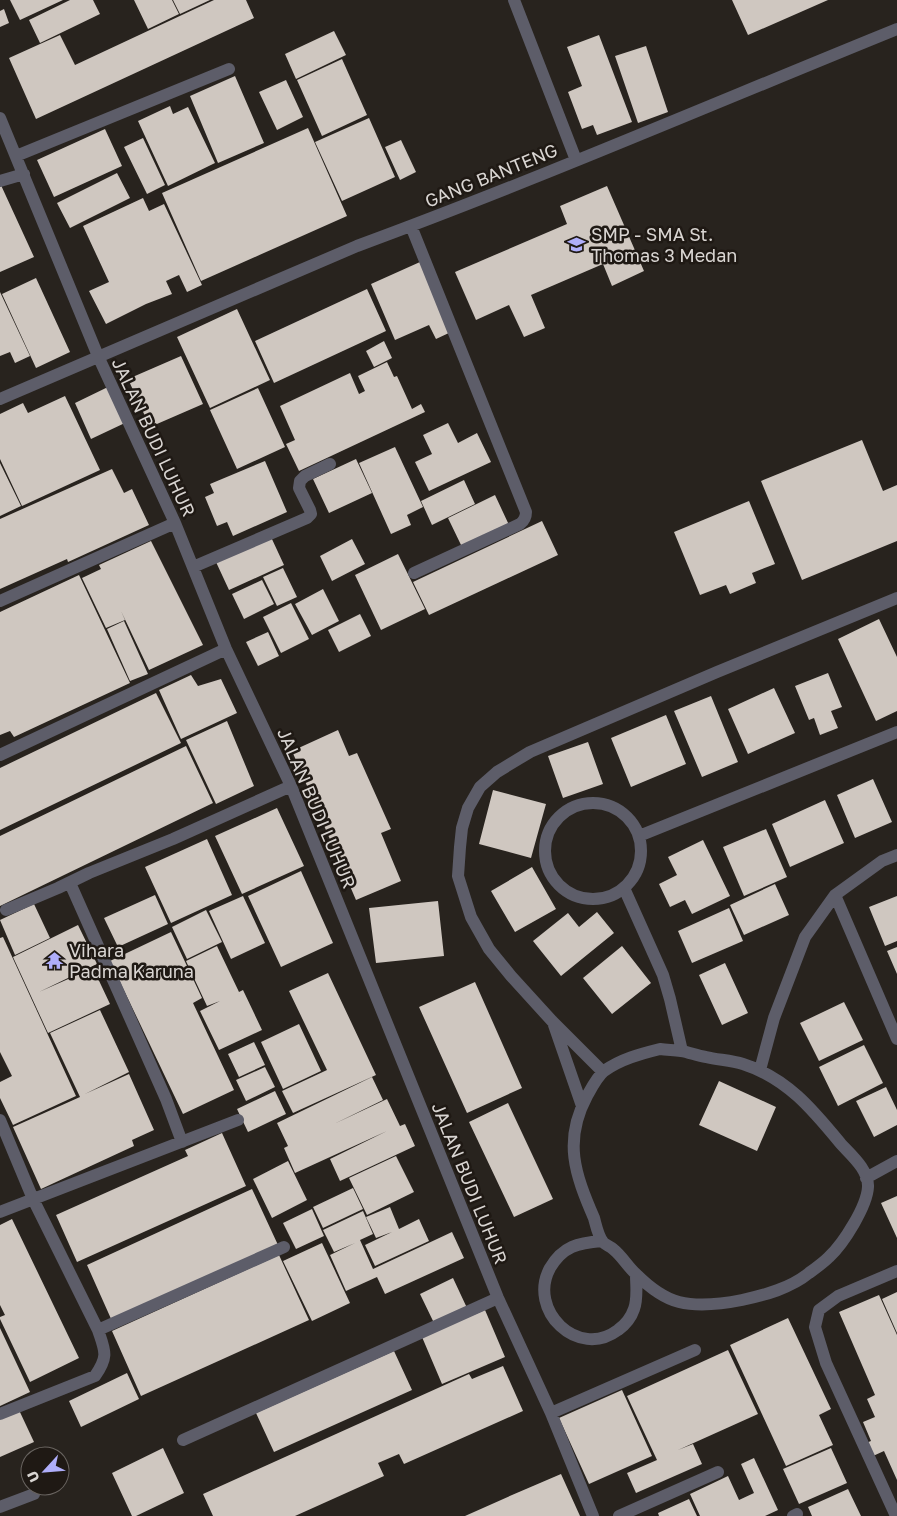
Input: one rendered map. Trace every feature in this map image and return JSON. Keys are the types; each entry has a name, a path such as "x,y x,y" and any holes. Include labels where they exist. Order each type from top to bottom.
{"street":[{"path":"514,0 576,160"},
{"name":"GANG BANTENG","path":"0,399 356,246 576,160 897,29"},
{"path":"16,156 230,69"},
{"name":"JALAN BUDI LUHUR","path":"0,118 98,356 175,523 226,649 291,786 498,1298 551,1413 592,1516"},
{"path":"0,181 24,174"},
{"path":"411,226 526,512 520,524 414,573"},
{"path":"193,567 307,518 310,510 299,488 300,481 305,476 330,464"},
{"path":"0,601 175,523"},
{"path":"603,1072 552,1021 511,976 489,949 471,917 458,876 462,828 468,808 480,787 497,772 530,752 897,598"},
{"path":"0,755 226,649"},
{"path":"639,836 897,732"},
{"path":"6,910 89,873 173,839 291,786"},
{"path":"590,803 603,804 615,808 625,815 639,836 641,848 640,861 636,873 624,888 608,897 596,899 583,898 571,894 561,887 553,877 545,854 546,841 550,829 557,819 578,805 590,803"},
{"path":"760,1070 774,1018 805,937 835,895 882,861 897,855"},
{"path":"70,883 166,1100 182,1142"},
{"path":"624,888 663,975 682,1051"},
{"path":"835,895 897,1039"},
{"path":"552,1021 582,1106"},
{"path":"660,1049 682,1051 706,1058 742,1064 760,1070 775,1078 795,1092 864,1172 868,1184 866,1196 848,1233 830,1257 806,1276 780,1289 756,1297 727,1303 702,1304 678,1302 661,1294 636,1275 614,1249 602,1241 587,1203 574,1159 573,1138 582,1106 593,1085 603,1072 622,1060 660,1049"},
{"path":"0,1120 33,1200 98,1330 105,1350 103,1365 95,1376 0,1414"},
{"path":"0,1212 238,1120"},
{"path":"866,1178 897,1162"},
{"path":"602,1241 574,1245 555,1260 548,1273 544,1288 545,1302 554,1320 567,1332 580,1338 594,1340 616,1332 624,1325 634,1310 637,1298 636,1275"},
{"path":"98,1330 284,1247"},
{"path":"896,1516 826,1363 815,1327 819,1310 838,1296 897,1271"},
{"path":"184,1440 498,1298"},
{"path":"551,1413 695,1350"},
{"path":"619,1516 718,1472"},
{"path":"0,1507 29,1496"}],"building":[{"path":"10,0 63,0 20,20"},
{"path":"70,0 93,0 100,14 40,43 29,20"},
{"path":"134,0 172,0 179,14 148,29"},
{"path":"173,0 210,0 180,14"},
{"path":"214,0 246,0 254,18 36,119 9,58 60,35 75,65"},
{"path":"732,0 828,0 748,35"},
{"path":"4,9 9,23 0,27 0,11"},
{"path":"334,31 346,55 296,79 285,54"},
{"path":"599,35 632,122 597,135 593,125 582,129 568,92 582,86 567,47"},
{"path":"646,46 668,112 638,123 615,56"},
{"path":"342,59 367,115 322,136 297,80"},
{"path":"235,76 264,143 218,163 190,96"},
{"path":"286,80 303,117 277,130 259,92"},
{"path":"170,106 173,114 188,107 215,163 168,186 138,121"},
{"path":"369,118 395,177 342,201 315,142"},
{"path":"308,128 347,216 201,281 162,193"},
{"path":"105,129 122,166 54,197 37,160"},
{"path":"143,138 165,185 147,194 124,147"},
{"path":"401,140 416,172 400,180 385,147"},
{"path":"117,173 130,198 70,228 57,203"},
{"path":"0,183 34,257 0,272"},
{"name":"SMP - SMA St. Thomas 3 Medan","path":"607,186 644,271 612,286 603,264 531,295 545,328 524,337 509,305 476,320 455,272 567,224 560,206"},
{"path":"143,198 149,211 164,204 202,285 187,292 179,275 166,281 172,294 146,304 106,324 89,291 109,282 83,226"},
{"path":"420,262 451,332 436,339 429,325 395,340 371,284"},
{"path":"36,278 70,352 36,368 2,294"},
{"path":"367,289 386,331 274,383 255,341"},
{"path":"0,292 30,356 15,363 10,352 0,356"},
{"path":"237,309 270,380 210,408 177,337"},
{"path":"384,341 392,358 374,367 366,351"},
{"path":"181,356 203,404 150,427 128,379"},
{"path":"387,362 394,377 397,376 412,409 421,404 425,412 299,471 286,444 295,440 280,406 350,373 359,394 365,391 358,376"},
{"path":"110,386 127,422 91,439 75,403"},
{"path":"258,388 285,447 237,469 210,410"},
{"path":"65,396 100,470 22,506 0,459 0,414 23,403 28,413"},
{"path":"448,423 458,443 477,433 491,462 429,491 415,462 432,454 423,435"},
{"path":"862,440 883,491 897,485 897,541 802,580 761,481"},
{"path":"395,447 423,507 407,515 411,525 391,534 359,463"},
{"path":"356,459 372,493 329,513 313,479"},
{"path":"265,461 287,512 233,536 227,522 217,526 205,497 214,493 210,484"},
{"path":"0,463 21,506 0,516"},
{"path":"112,469 124,493 132,489 149,525 68,562 67,559 0,589 0,519"},
{"path":"464,480 475,504 432,525 421,501"},
{"path":"495,495 509,525 462,547 448,518"},
{"path":"749,501 775,564 752,573 756,583 730,594 726,585 700,595 674,532"},
{"path":"542,521 558,555 429,615 413,582"},
{"path":"271,537 284,565 229,590 216,562"},
{"path":"352,539 365,564 332,581 320,556"},
{"path":"151,541 203,645 149,670 121,611 125,620 106,628 82,578 101,569 99,565"},
{"path":"398,554 425,609 381,630 355,575"},
{"path":"283,568 297,597 277,606 263,577"},
{"path":"79,575 130,683 14,737 10,731 0,735 0,612"},
{"path":"262,580 274,604 244,619 232,594"},
{"path":"323,589 339,621 312,635 295,604"},
{"path":"291,603 309,639 281,653 263,617"},
{"path":"360,614 371,636 339,652 328,630"},
{"path":"879,619 897,657 897,711 876,721 838,639"},
{"path":"124,621 148,674 130,681 107,629"},
{"path":"268,632 279,656 258,666 246,642"},
{"path":"828,673 842,707 831,711 838,728 820,735 814,718 809,720 795,686"},
{"path":"191,675 198,686 221,679 237,713 181,739 159,690"},
{"path":"774,688 795,733 748,754 728,709"},
{"path":"156,693 181,743 0,830 0,768"},
{"path":"711,696 738,762 702,777 674,711"},
{"path":"666,715 686,764 631,787 611,738"},
{"path":"227,721 254,786 216,804 186,740"},
{"path":"338,730 349,756 357,753 391,829 381,833 401,881 356,900 292,751"},
{"path":"588,742 603,784 563,798 548,756"},
{"path":"186,746 213,803 0,906 0,836"},
{"path":"873,779 892,822 855,838 837,795"},
{"path":"493,790 546,804 531,858 479,844"},
{"path":"825,800 844,843 790,867 772,824"},
{"path":"277,808 304,866 242,894 215,836"},
{"path":"766,829 787,877 744,896 723,847"},
{"path":"207,839 232,895 171,923 145,867"},
{"path":"703,840 730,896 692,914 685,900 670,907 659,884 677,875 668,857"},
{"path":"532,867 556,909 515,932 491,891"},
{"path":"301,871 333,943 281,967 248,896"},
{"path":"775,884 789,915 744,935 730,905"},
{"path":"155,895 168,924 118,947 104,918"},
{"path":"243,896 265,943 231,959 209,911"},
{"path":"897,896 897,941 885,946 869,907"},
{"path":"438,901 444,956 376,963 369,908"},
{"path":"34,904 50,938 15,955 0,920"},
{"path":"729,908 743,941 692,963 678,931"},
{"path":"206,910 222,942 187,959 172,927"},
{"path":"597,912 614,933 561,976 533,941 568,913 579,927"},
{"path":"78,925 97,964 39,992 93,968 110,1004 48,1033 13,957"},
{"path":"171,932 202,998 193,1003 234,1090 183,1114 110,961"},
{"path":"3,937 76,1096 13,1125 0,1098 0,1082 12,1076 0,1052 0,938"},
{"path":"217,946 239,992 243,990 262,1030 219,1050 200,1011 220,1001 207,1006 186,961"},
{"path":"622,946 651,983 612,1014 583,978"},
{"path":"897,947 897,974 887,951"},
{"path":"725,963 748,1013 722,1025 699,975"},
{"path":"328,973 376,1075 293,1113 282,1091 327,1070 289,991"},
{"path":"475,982 522,1088 467,1113 419,1007"},
{"path":"844,1002 863,1040 819,1061 800,1023"},
{"path":"100,1010 129,1072 85,1094 129,1074 154,1130 132,1140 134,1146 41,1189 13,1127 80,1097 50,1033"},
{"path":"299,1024 321,1071 283,1089 261,1042"},
{"path":"254,1042 265,1065 239,1077 228,1054"},
{"path":"864,1045 883,1083 838,1106 819,1067"},
{"path":"265,1067 275,1087 246,1101 236,1080"},
{"path":"372,1077 383,1100 334,1124 387,1099 400,1126 405,1124 415,1146 340,1181 330,1159 387,1131 295,1173 284,1148 288,1146 277,1123"},
{"path":"719,1081 776,1107 757,1151 699,1125"},
{"path":"886,1087 897,1110 897,1125 874,1137 856,1101"},
{"path":"275,1091 286,1114 248,1132 237,1109"},
{"path":"508,1103 553,1199 514,1217 469,1122"},
{"path":"222,1133 246,1186 77,1262 56,1215 188,1156 185,1150"},
{"path":"396,1156 414,1192 367,1215 349,1178"},
{"path":"288,1161 307,1200 272,1218 253,1179"},
{"path":"353,1188 363,1209 323,1228 313,1207"},
{"path":"252,1189 278,1245 112,1321 87,1265"},
{"path":"897,1196 897,1238 881,1203"},
{"path":"390,1207 399,1229 419,1219 429,1241 375,1266 365,1245 392,1232 376,1238 366,1217"},
{"path":"312,1209 324,1236 296,1249 283,1223"},
{"path":"363,1211 373,1234 360,1240 373,1269 452,1232 464,1258 385,1294 377,1277 346,1291 330,1255 355,1243 334,1252 323,1230"},
{"path":"12,1219 79,1358 30,1382 0,1319 0,1317 5,1315 0,1305 0,1225"},
{"path":"322,1243 350,1303 312,1321 283,1261"},
{"path":"279,1255 309,1320 141,1396 112,1331"},
{"path":"453,1278 467,1308 434,1323 420,1294"},
{"path":"897,1292 897,1333 882,1299"},
{"path":"879,1295 897,1335 897,1480 884,1451 873,1456 866,1443 871,1441 863,1422 875,1417 867,1399 875,1395 839,1312"},
{"path":"485,1310 505,1357 442,1384 422,1337"},
{"path":"788,1318 831,1409 819,1415 833,1445 786,1466 730,1345"},
{"path":"0,1328 30,1392 0,1406"},
{"path":"728,1350 758,1414 678,1450 693,1444 702,1464 636,1493 627,1473 657,1460 627,1396"},
{"path":"394,1351 412,1390 274,1452 256,1413"},
{"path":"503,1366 523,1411 404,1464 399,1454 378,1463 384,1476 295,1516 213,1516 203,1494 469,1374 472,1379"},
{"path":"127,1373 139,1399 81,1427 69,1401"},
{"path":"622,1390 652,1456 589,1484 559,1418"},
{"path":"19,1410 34,1442 20,1446 20,1448 0,1457 0,1418"},
{"path":"163,1448 184,1493 136,1516 132,1516 112,1473"},
{"path":"831,1448 847,1483 799,1504 783,1469"},
{"path":"754,1458 778,1510 765,1516 700,1516 690,1494 728,1476 739,1500 754,1493 741,1464"},
{"path":"561,1474 580,1516 465,1516 512,1495"},
{"path":"848,1489 861,1516 812,1516 808,1507"},
{"path":"689,1499 697,1516 659,1516 658,1513"}],"place":[{"name":"SMP - SMA St. Thomas 3 Medan","path":"577,244"},
{"name":"Vihara Padma Karuna","path":"55,960"}]}
